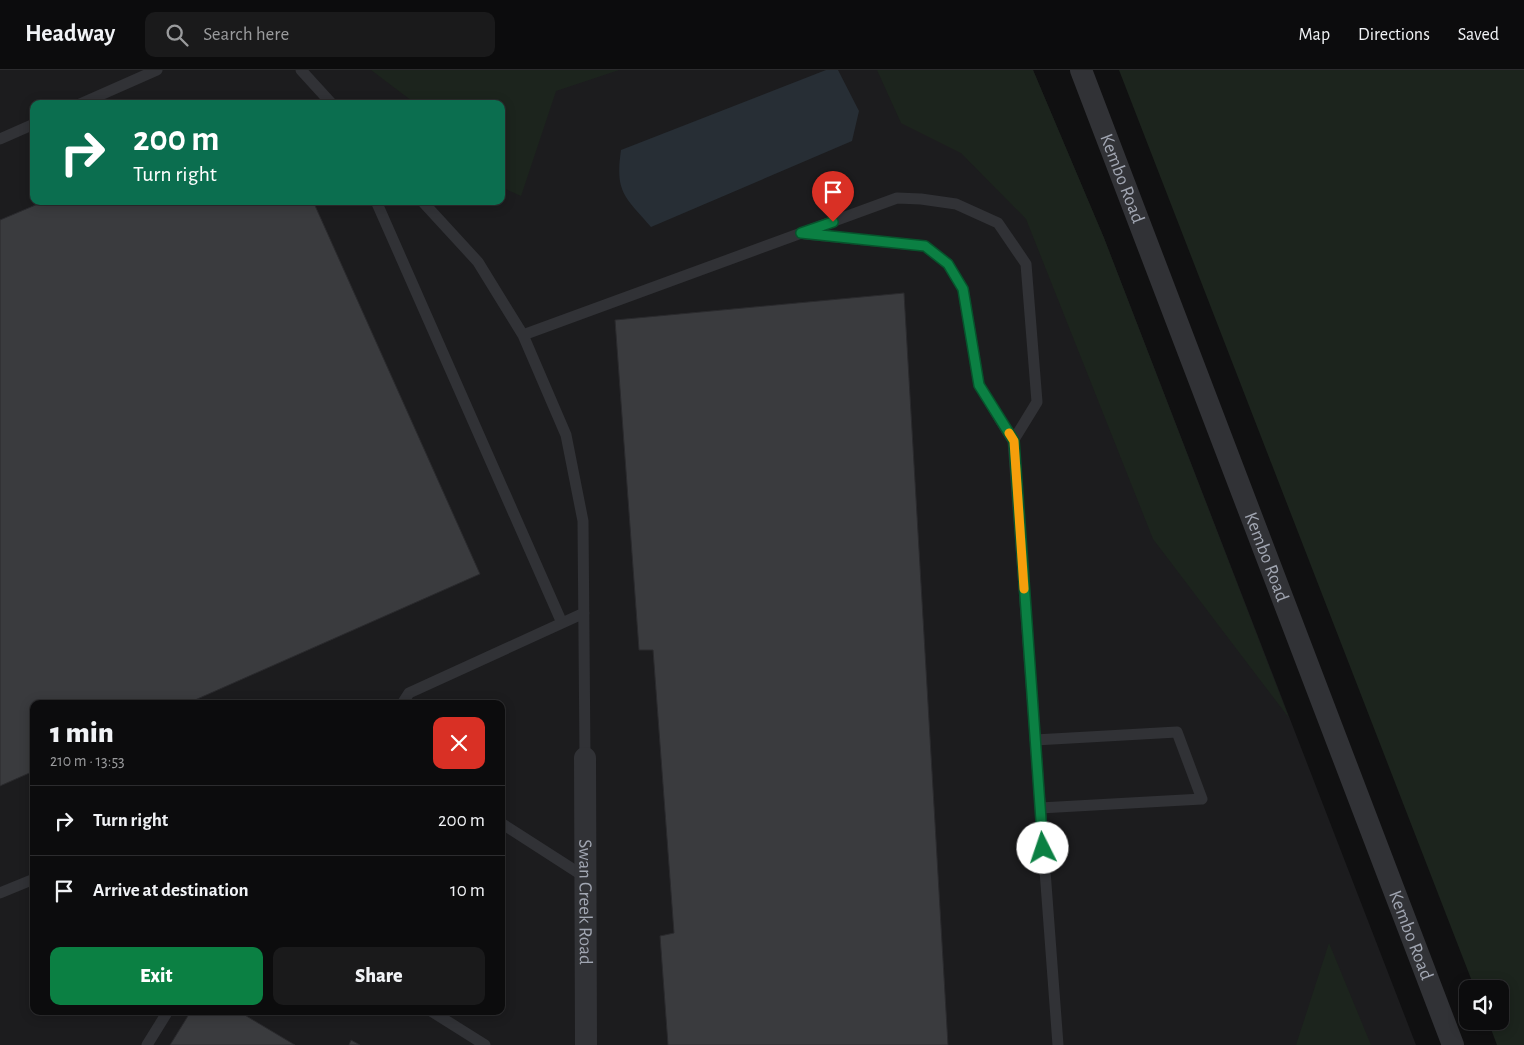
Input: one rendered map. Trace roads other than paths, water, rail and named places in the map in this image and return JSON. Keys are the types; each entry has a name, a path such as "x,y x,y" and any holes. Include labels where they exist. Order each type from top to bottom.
{"street":[{"name":"Kembo Road","path":"1081,70 1453,1045"},
{"name":"Swan Creek Road","path":"585,758 586,1045"}],"lane":[{"path":"89,100 157,70"},
{"path":"301,70 328,100"},
{"path":"0,139 30,126"},
{"path":"523,335 897,198 956,204 998,223 1026,264 1037,402 1014,441"},
{"path":"378,205 562,623"},
{"path":"426,205 478,262 523,335 566,435 583,521 585,758"},
{"path":"801,233 925,246 948,264 963,289 979,385 1014,441 1058,1045"},
{"path":"405,700 410,693 584,613"},
{"path":"1036,740 1177,732 1202,799 1040,808"},
{"path":"505,826 585,877"},
{"path":"0,893 30,881"},
{"path":"147,1045 166,1015"},
{"path":"437,1015 483,1045"}]}
